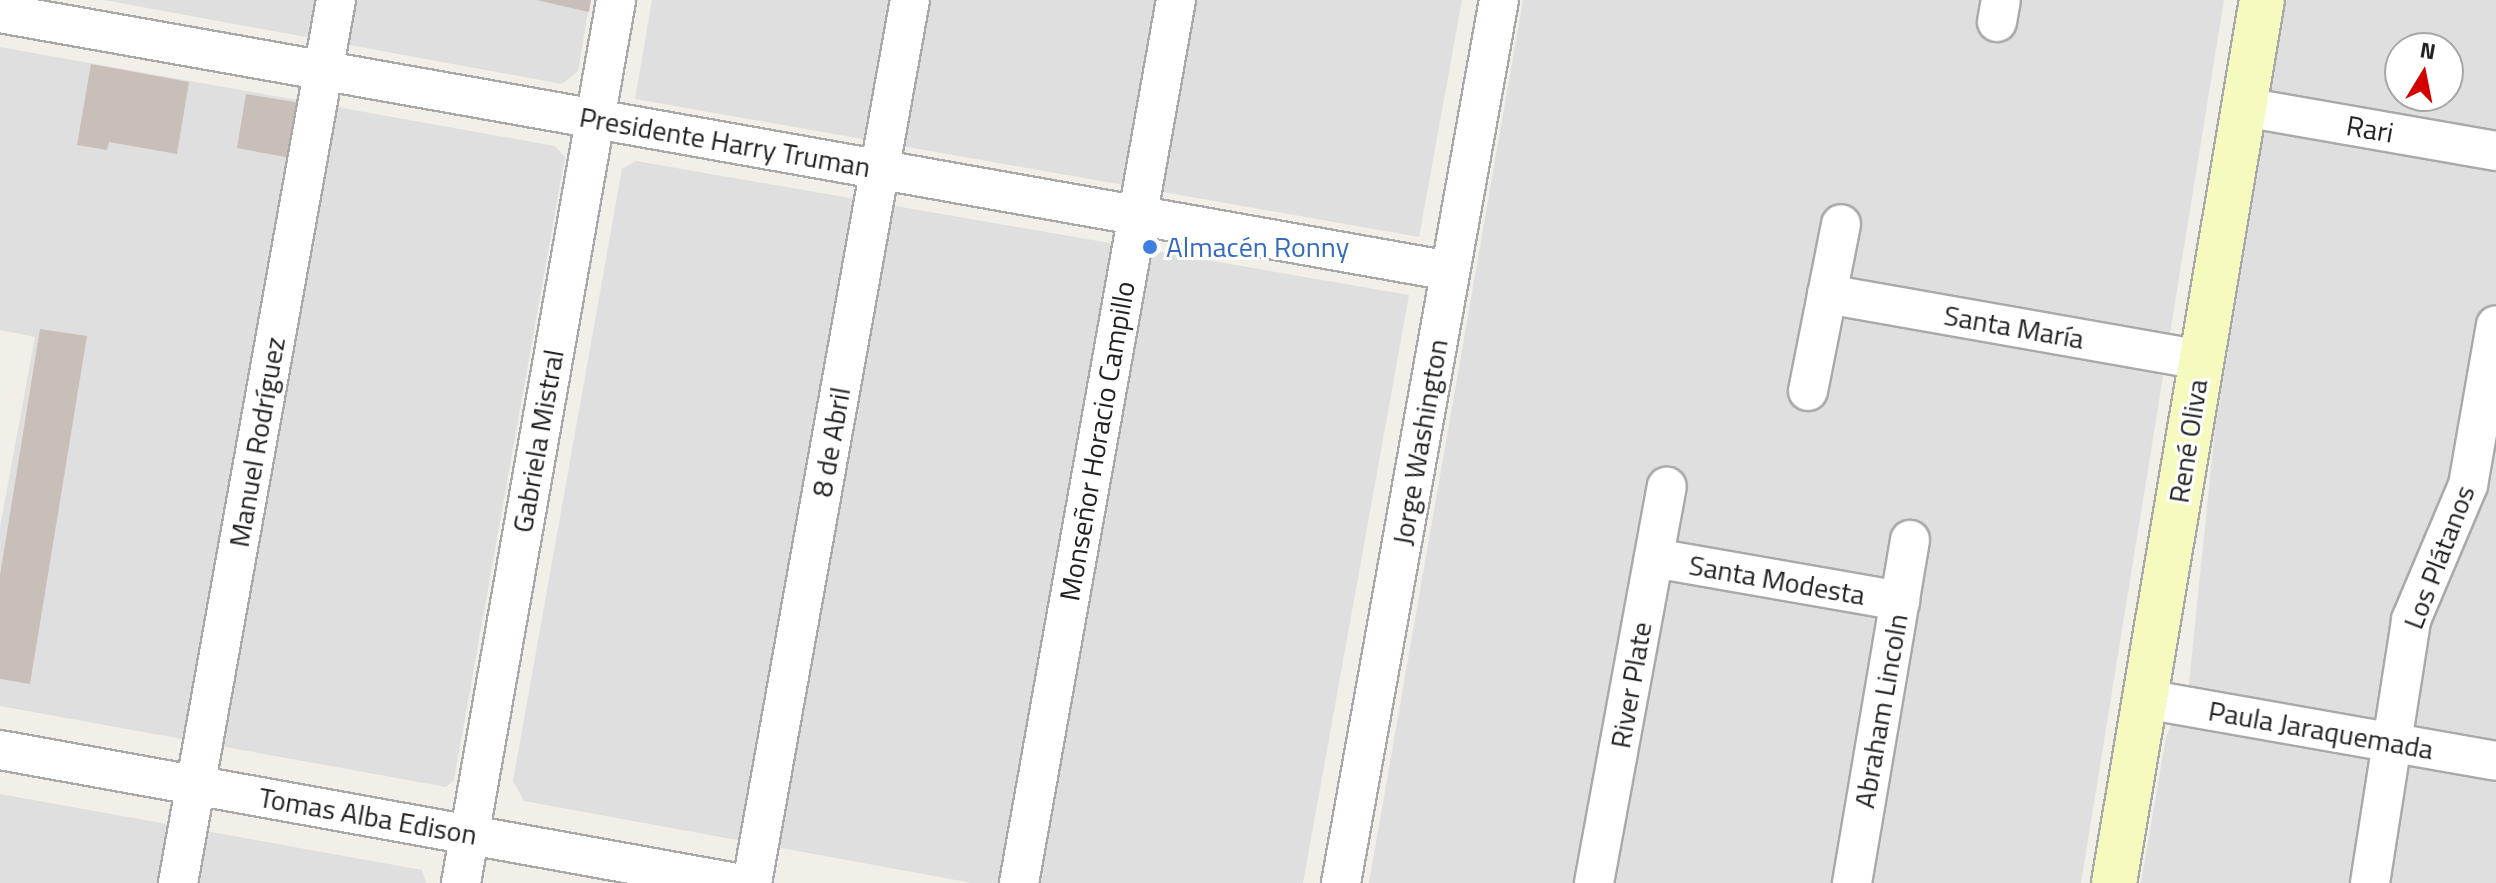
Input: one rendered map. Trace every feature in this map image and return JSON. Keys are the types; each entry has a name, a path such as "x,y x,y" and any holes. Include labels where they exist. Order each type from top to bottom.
{"street":[{"name":"Manuel Rodríguez","path":"178,883 336,0"},
{"name":"Gabriela Mistral","path":"461,883 616,0"},
{"name":"8 de Abril","path":"752,883 910,0"},
{"name":"Monseñor Horacio Campillo","path":"1019,883 1176,0"},
{"name":"Jorge Washington","path":"1341,883 1499,0"},
{"name":"René Oliva","path":"2114,883 2262,0"},
{"name":"Presidente Harry Truman","path":"0,13 1450,271"},
{"name":"Rari","path":"2244,107 2496,151"},
{"path":"1808,391 1841,224"},
{"name":"Santa María","path":"1827,294 2201,360"},
{"name":"Los Plátanos","path":"2370,883 2411,620 2468,485 2496,325"},
{"name":"River Plate","path":"1594,883 1667,487"},
{"name":"Abraham Lincoln","path":"1852,883 1910,540"},
{"name":"Santa Modesta","path":"1654,558 1900,601"},
{"name":"Paula Jaraquemada","path":"2145,699 2496,761"},
{"name":"Tomas Alba Edison","path":"0,750 736,883"}],"shaded area":[{"path":"104,0 590,0 578,71 562,84"},
{"path":"652,0 1462,0 1419,237 635,99"},
{"path":"1523,0 2224,0 2081,883 1369,883"},
{"path":"2286,0 2496,0 2496,883 2141,883 2166,737 2189,683 2215,429"},
{"path":"0,47 555,146 565,157 454,780 446,787 0,706 0,527 35,337 0,330"},
{"path":"636,161 1409,295 1303,883 972,883 524,801 513,781 622,169"},
{"path":"0,794 422,870 426,883 0,883"}],"building":[{"path":"536,0 591,0 589,12"},
{"path":"91,64 189,82 177,154 109,142 107,150 77,145"},
{"path":"246,94 300,103 291,158 237,148"},
{"path":"40,329 87,336 30,684 0,679 0,575"}],"place":[{"name":"Almacén Ronny","path":"1150,247"}]}
